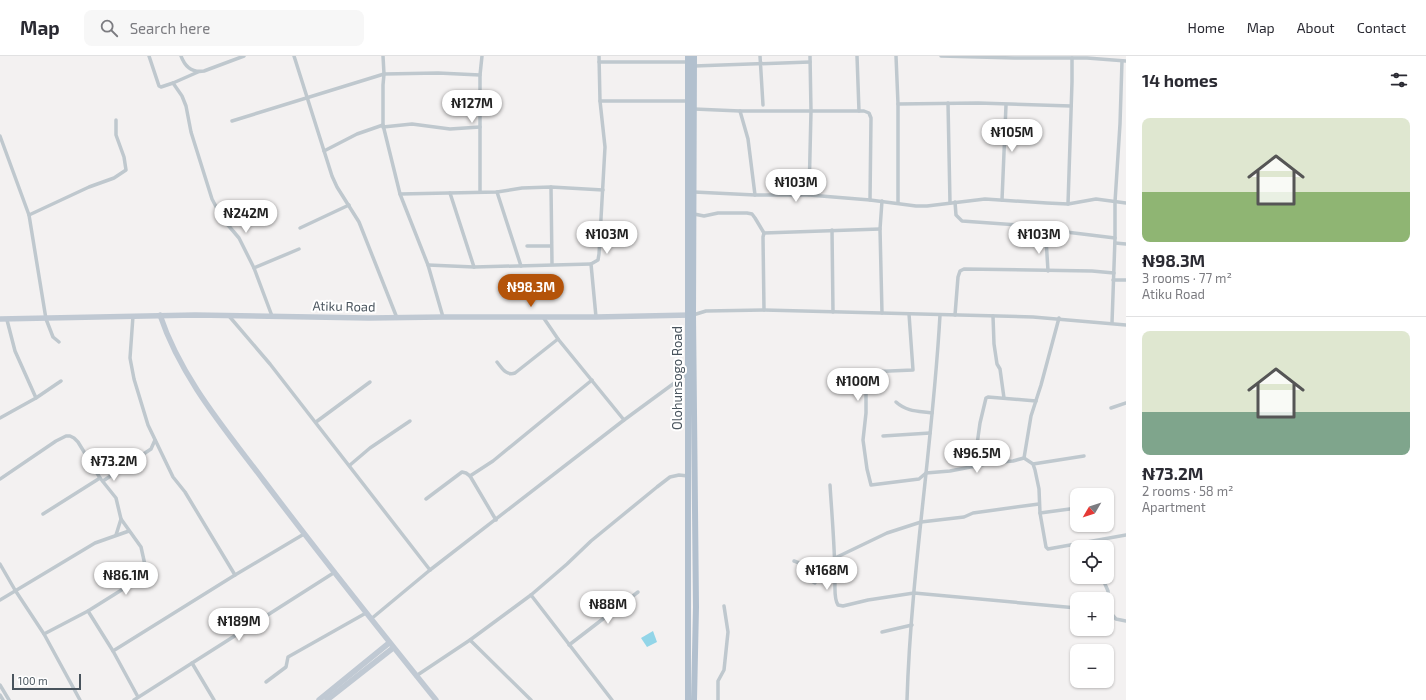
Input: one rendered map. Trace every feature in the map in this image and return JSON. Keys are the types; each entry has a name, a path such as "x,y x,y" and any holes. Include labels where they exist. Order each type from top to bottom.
{"main road":[{"name":"Olohunsogo Road","path":"694,56 694,214 688,373 688,476 692,673 694,700"},
{"name":"Olohunsogo Road","path":"688,59 690,315 696,600 692,673 688,700"}],"street":[{"path":"148,56 159,86 164,87 198,72 244,56"},
{"path":"181,56 184,63 188,67 198,72"},
{"path":"294,56 332,176 337,187 359,222 397,318"},
{"path":"383,56 383,126 400,194 428,265 443,317"},
{"path":"480,192 480,75 482,56"},
{"path":"428,265 474,267 591,264 598,260 605,146 600,101 599,56"},
{"path":"760,56 763,105"},
{"path":"809,195 811,111 810,56"},
{"path":"858,56 859,111"},
{"path":"896,56 898,104 898,203"},
{"path":"941,56 1087,57 1124,61 1115,202 1112,324"},
{"path":"1068,204 1072,58"},
{"path":"599,62 688,59"},
{"path":"694,66 741,66 810,62"},
{"path":"232,121 384,74 438,73 480,75"},
{"path":"173,83 182,96 186,106 191,132 212,199 222,218 239,238 254,268 272,316"},
{"path":"600,101 688,101"},
{"path":"898,104 948,103 1071,106"},
{"path":"948,103 953,203 956,215 962,222 1037,227 1115,238"},
{"path":"1002,200 1006,105"},
{"path":"694,109 740,111 864,111 869,113 871,118 870,200"},
{"path":"740,111 748,139 755,195"},
{"path":"29,215 89,187 114,178 126,170 124,157 116,135 116,120"},
{"path":"324,151 357,134 383,126 412,124 450,129 480,127"},
{"path":"1120,124 1126,124"},
{"path":"0,136 29,215 46,319 53,336 59,342"},
{"path":"400,194 497,192 522,188 551,187 603,190"},
{"path":"551,187 552,264"},
{"path":"497,192 521,266"},
{"path":"694,192 755,195 809,195 882,201 916,206 986,199 1047,204 1068,204 1096,199 1126,203"},
{"path":"450,193 474,267"},
{"path":"882,201 880,229 882,313"},
{"path":"300,228 349,206"},
{"path":"694,214 704,216 718,213 747,213 752,214 755,218 764,234 764,310"},
{"path":"1037,227 1046,238 1048,271"},
{"path":"764,234 880,229"},
{"path":"832,230 833,312"},
{"path":"1046,238 1054,230"},
{"path":"1115,243 1126,244"},
{"path":"528,246 551,246"},
{"path":"254,268 300,249"},
{"path":"591,264 596,317"},
{"path":"955,315 958,276 960,271 964,269 1114,273"},
{"path":"1113,280 1126,280"},
{"path":"690,315 706,311 764,310 1059,318 1126,325"},
{"path":"908,314 913,370 866,372 866,414 863,440 871,485 919,479 926,473 950,471 1024,458 1033,464 1084,456"},
{"path":"160,315 165,331 177,358 225,431 391,645 436,700"},
{"name":"Atiku Road","path":"0,319 160,315 397,318 690,315"},
{"path":"907,700 908,656 937,372 940,315"},
{"path":"133,316 130,358 134,379 148,425 173,477 185,492 235,575"},
{"path":"228,316 270,364 350,465 430,570"},
{"path":"993,316 994,344 997,364 1000,369 1004,398"},
{"path":"543,317 558,339 624,420"},
{"path":"1024,458 1031,416 1059,318"},
{"path":"7,320 15,351 36,398"},
{"path":"497,362 507,373 515,374 558,339"},
{"path":"371,618 430,570 624,420 688,373"},
{"path":"470,476 493,461 592,380"},
{"path":"0,418 36,398 61,381"},
{"path":"316,422 370,382"},
{"path":"974,466 985,400 988,397 1036,401"},
{"path":"896,402 904,408 912,411 932,413"},
{"path":"1110,408 1126,403"},
{"path":"350,465 370,448 410,421"},
{"path":"883,436 930,433"},
{"path":"0,479 66,436 70,436 78,442 116,498 120,519 116,535"},
{"path":"43,514 151,449 155,440"},
{"path":"151,449 161,452"},
{"path":"1033,464 1038,490 1043,538 1046,547 1048,549 1070,545"},
{"path":"426,499 462,472 466,473 470,476 496,520"},
{"path":"416,676 470,640 531,595 567,564 591,540 670,477 679,475 688,476"},
{"path":"830,485 835,558 835,591 836,602 838,605 843,606 868,600 914,593 1070,607"},
{"path":"835,558 887,534 921,522 964,517 973,513 1039,504"},
{"path":"1040,513 1070,509"},
{"path":"44,634 88,611 148,574 141,548 120,519"},
{"path":"0,600 95,543 129,531"},
{"path":"113,650 304,534"},
{"path":"1100,540 1126,535"},
{"path":"794,561 802,564 808,579 814,583"},
{"path":"0,564 44,634 80,700"},
{"path":"134,700 334,572"},
{"path":"569,645 638,592"},
{"path":"531,595 612,700"},
{"path":"718,700 718,681 724,670 728,632 724,606"},
{"path":"88,611 113,650 138,697"},
{"path":"266,682 286,668 288,657 366,613"},
{"path":"1114,617 1116,619 1126,621"},
{"path":"882,632 912,625"},
{"path":"470,640 531,700"},
{"path":"319,700 391,645"},
{"path":"327,700 391,645"},
{"path":"192,663 214,700"},
{"path":"0,685 9,700"},
{"path":"0,695 3,700"}],"water":[{"path":"653,631 657,642 647,647 641,638"}]}
